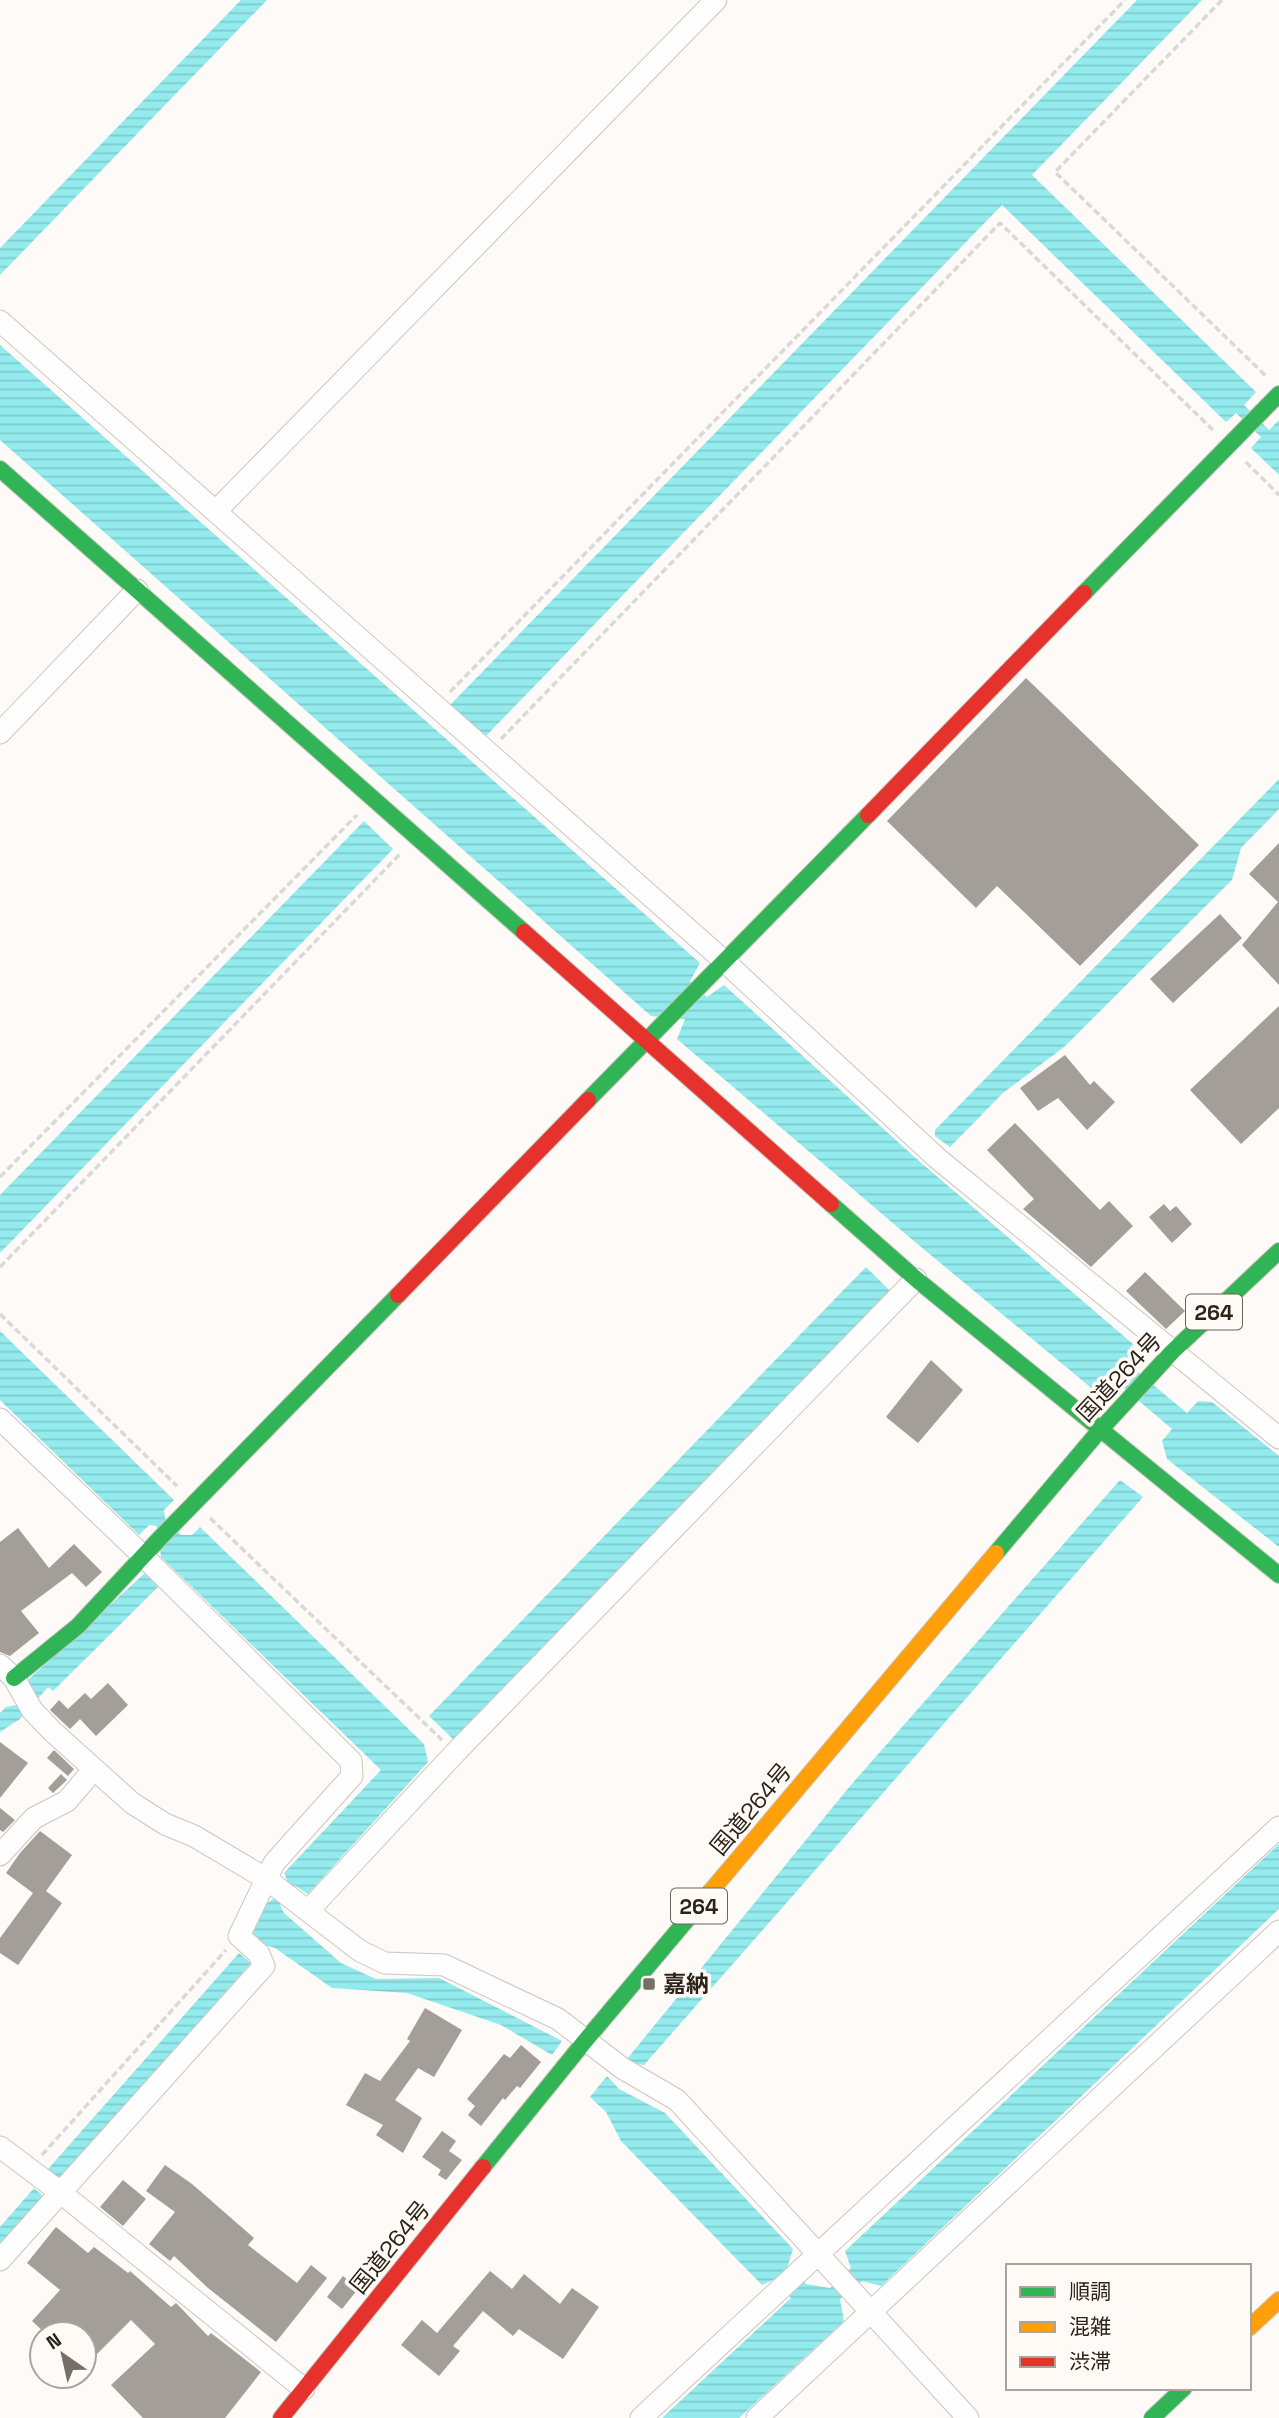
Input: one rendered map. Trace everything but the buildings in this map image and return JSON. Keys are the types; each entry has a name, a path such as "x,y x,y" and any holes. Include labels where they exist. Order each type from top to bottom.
{"main road":[{"path":"17,1686 1227,444 1279,394"},
{"path":"0,469 916,1279 1279,1575"},
{"name":"国道264号","path":"281,2418 585,2041 1100,1430 1172,1352 1279,1251"},
{"path":"1251,2326 1279,2300"},
{"path":"1152,2418 1182,2390"}],"street":[{"path":"216,511 716,0"},
{"path":"0,321 723,960 937,1158 1279,1438"},
{"path":"0,733 137,590"},
{"path":"309,1910 455,1753 916,1279"},
{"path":"0,1419 351,1761 352,1776 274,1863 278,1887 239,1936 259,1954 264,1966 0,2260"},
{"path":"17,1686 94,1769 132,1803 164,1824 194,1836 278,1887 360,1951 386,1964 444,1965 558,2019 622,2068 677,2100 968,2418"},
{"path":"0,1855 34,1818 67,1801 94,1769"},
{"path":"641,2418 1279,1827"},
{"path":"757,2418 1279,1931"},
{"path":"0,2147 60,2192 304,2389"}],"path":[{"path":"436,706 1125,0"},
{"path":"1222,0 1055,172 1269,380"},
{"path":"488,752 1000,223 1279,495"},
{"path":"0,1177 363,809"},
{"path":"0,1267 406,847"},
{"path":"0,1314 455,1753"},
{"path":"29,2169 239,1936"}],"water":[{"path":"241,0 267,0 0,275 0,248"},
{"path":"1137,0 1202,0 1032,175 1256,392 1244,405 1269,430 1279,420 1279,475 1251,448 1261,437 1236,413 1226,422 1002,205 484,738 450,705"},
{"path":"0,345 700,963 690,981 707,997 724,985 919,1161 1133,1344 1127,1363 1187,1413 1198,1401 1212,1402 1279,1456 1279,1547 1167,1459 1162,1441 1172,1429 1113,1379 1095,1391 915,1242 677,1039 685,1019 651,1016 0,440"},
{"path":"1279,779 1279,809 1241,848 1232,880 1064,1047 1003,1093 950,1147 935,1136 935,1130"},
{"path":"364,821 393,849 0,1253 0,1195"},
{"path":"866,1267 890,1291 453,1739 429,1716"},
{"path":"0,1331 174,1500 164,1510 165,1518 181,1535 192,1535 200,1527 424,1744 428,1762 308,1894 294,1885 280,1905 284,1913 341,1963 376,1979 439,1978 562,2041 552,2055 501,2025 407,1993 332,1988 275,1948 258,1943 251,1932 265,1905 287,1880 284,1873 381,1770 161,1557 157,1526 149,1525 139,1535 0,1400"},
{"path":"1120,1480 1143,1497 644,2065 631,2063 627,2059 850,1786"},
{"path":"145,1573 158,1587 53,1691 48,1687 20,1719 0,1732 0,1713 6,1707 16,1705 29,1692 29,1679"},
{"path":"1279,1844 1279,1909 881,2286 862,2281 840,2299 844,2321 739,2418 662,2418 791,2298 775,2279 762,2285 621,2141 606,2112 590,2097 607,2076 619,2089 665,2113 793,2249 788,2265 806,2284 830,2288 851,2268 845,2251"},
{"path":"239,1953 251,1963 60,2179 48,2169"},
{"path":"34,2188 43,2196 0,2244 0,2227"}],"traffic: fast":[{"path":"1084,593 1279,394"},
{"path":"0,469 524,932"},
{"path":"588,1100 868,815"},
{"path":"831,1204 916,1279 1279,1575"},
{"path":"996,1553 1100,1430 1172,1352 1279,1251"},
{"path":"14,1678 78,1626 161,1537 398,1295"},
{"path":"483,2167 711,1891"},
{"path":"1152,2418 1182,2390"}],"traffic: slow":[{"path":"711,1891 996,1553"},
{"path":"1251,2326 1279,2300"}],"traffic: jam":[{"path":"868,815 1084,593"},
{"path":"524,932 831,1204"},
{"path":"398,1295 588,1100"},
{"path":"281,2418 483,2167"}],"place":[{"name":"嘉納","path":"649,1984"}]}
